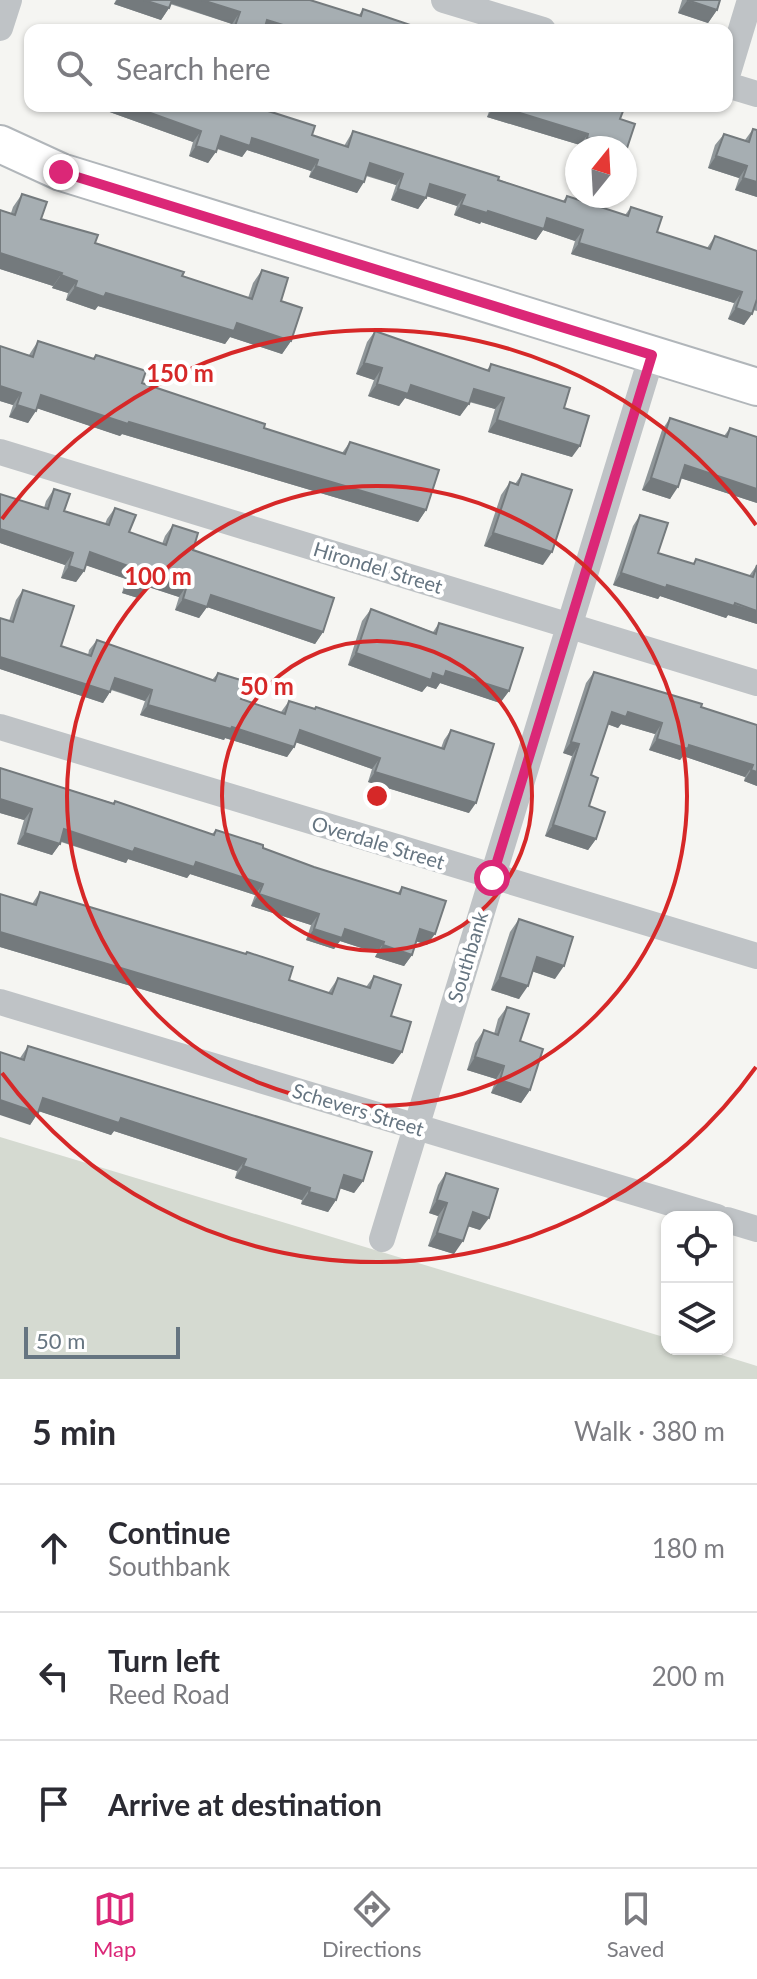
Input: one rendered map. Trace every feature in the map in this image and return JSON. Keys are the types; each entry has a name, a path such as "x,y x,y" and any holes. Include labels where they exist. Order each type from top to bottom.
{"street":[{"path":"0,28 9,0"},
{"path":"444,0 523,24"},
{"path":"733,56 750,0"},
{"path":"733,87 757,94"},
{"path":"0,144 61,172 757,387"},
{"name":"Southbank","path":"382,1239 652,355"},
{"name":"Hirondel Street","path":"0,452 757,683"},
{"name":"Overdale Street","path":"0,727 757,956"},
{"name":"Schevers Street","path":"0,1002 697,1211"},
{"path":"733,1222 757,1229"}],"shaded area":[{"path":"0,1137 661,1336 661,1355 721,1355 757,1366 757,1379 0,1379"}],"building":[{"path":"144,0 172,0 169,8"},
{"path":"202,0 310,0 361,16 363,9 407,24 280,24 267,20 266,24 236,24 240,12"},
{"path":"687,0 720,0 717,10"},
{"path":"148,112 271,112 315,126 312,135 348,147 353,131 499,177 498,180 565,202 565,208 604,208 628,216 631,208 634,208 662,217 657,232 710,249 715,236 757,251 757,299 752,314 736,308 742,292 579,243 583,230 547,218 544,229 461,205 465,195 430,184 426,198 398,189 403,174 370,163 364,182 316,166 318,160 252,138 250,146 221,136 216,152 196,146 201,131"},
{"path":"516,112 623,112 620,119 635,124 631,136 588,136"},
{"path":"753,129 757,130 757,182 743,178 747,166 716,156 724,134 749,142"},
{"path":"22,194 47,202 41,219 98,235 95,243 184,272 182,276 252,299 262,270 288,278 281,301 302,308 291,341 237,323 234,331 106,293 104,297 75,287 77,281 62,273 0,253 0,210 15,215"},
{"path":"375,331 489,371 491,364 570,388 564,408 589,416 580,446 497,420 504,398 474,389 469,404 411,385 408,394 377,384 382,368 364,363"},
{"path":"38,341 146,371 142,383 265,424 264,428 345,454 350,442 439,470 426,510 128,424 41,395 36,411 17,405 21,393 0,386 0,346 33,357"},
{"path":"670,418 727,437 730,428 757,437 757,489 685,465 678,487 651,478"},
{"path":"522,474 572,490 552,552 493,533 510,482 518,485"},
{"path":"54,489 70,494 64,511 109,525 115,508 136,515 129,532 166,545 173,525 198,533 193,550 334,598 323,632 211,595 207,607 183,599 187,585 150,573 146,587 130,581 134,568 90,552 84,571 69,566 73,553 0,529 0,494 48,509"},
{"path":"640,515 668,523 658,553 694,564 696,559 753,577 757,565 757,611 621,573"},
{"path":"23,590 74,606 61,646 91,656 97,640 215,681 218,673 247,682 241,699 285,714 289,701 444,749 451,730 494,744 476,803 375,772 380,758 300,730 294,747 148,705 152,690 115,678 110,692 0,657 0,618 13,622"},
{"path":"371,609 436,634 439,623 523,648 509,691 446,671 444,677 433,673 431,680 356,653"},
{"path":"594,672 702,704 701,707 757,725 757,772 751,770 753,765 689,745 688,749 657,739 662,723 628,712 626,717 612,712 591,775 598,778 589,806 605,812 596,839 553,825 579,744 571,742"},
{"path":"0,768 114,804 115,801 214,835 216,830 263,845 263,848 314,867 400,894 402,887 446,901 435,934 420,929 412,955 345,929 342,938 314,929 319,914 259,894 263,884 196,862 194,867 135,848 133,852 64,829 60,844 25,833 32,809 0,799"},
{"path":"40,892 293,967 289,980 332,994 338,978 370,988 374,976 401,985 391,1016 411,1022 402,1052 0,932 0,894 36,905"},
{"path":"519,919 573,937 564,966 537,957 528,986 500,977"},
{"path":"507,1007 529,1014 520,1041 543,1049 530,1090 500,1080 504,1066 475,1057 484,1030 498,1035"},
{"path":"28,1046 372,1152 363,1181 344,1175 336,1200 243,1166 246,1159 121,1118 119,1123 43,1098 38,1113 0,1100 0,1052 24,1060"},
{"path":"446,1173 498,1189 489,1218 473,1212 463,1241 437,1233 447,1203 437,1200"}],"route":[{"path":"61,172 652,355 492,878"}]}
